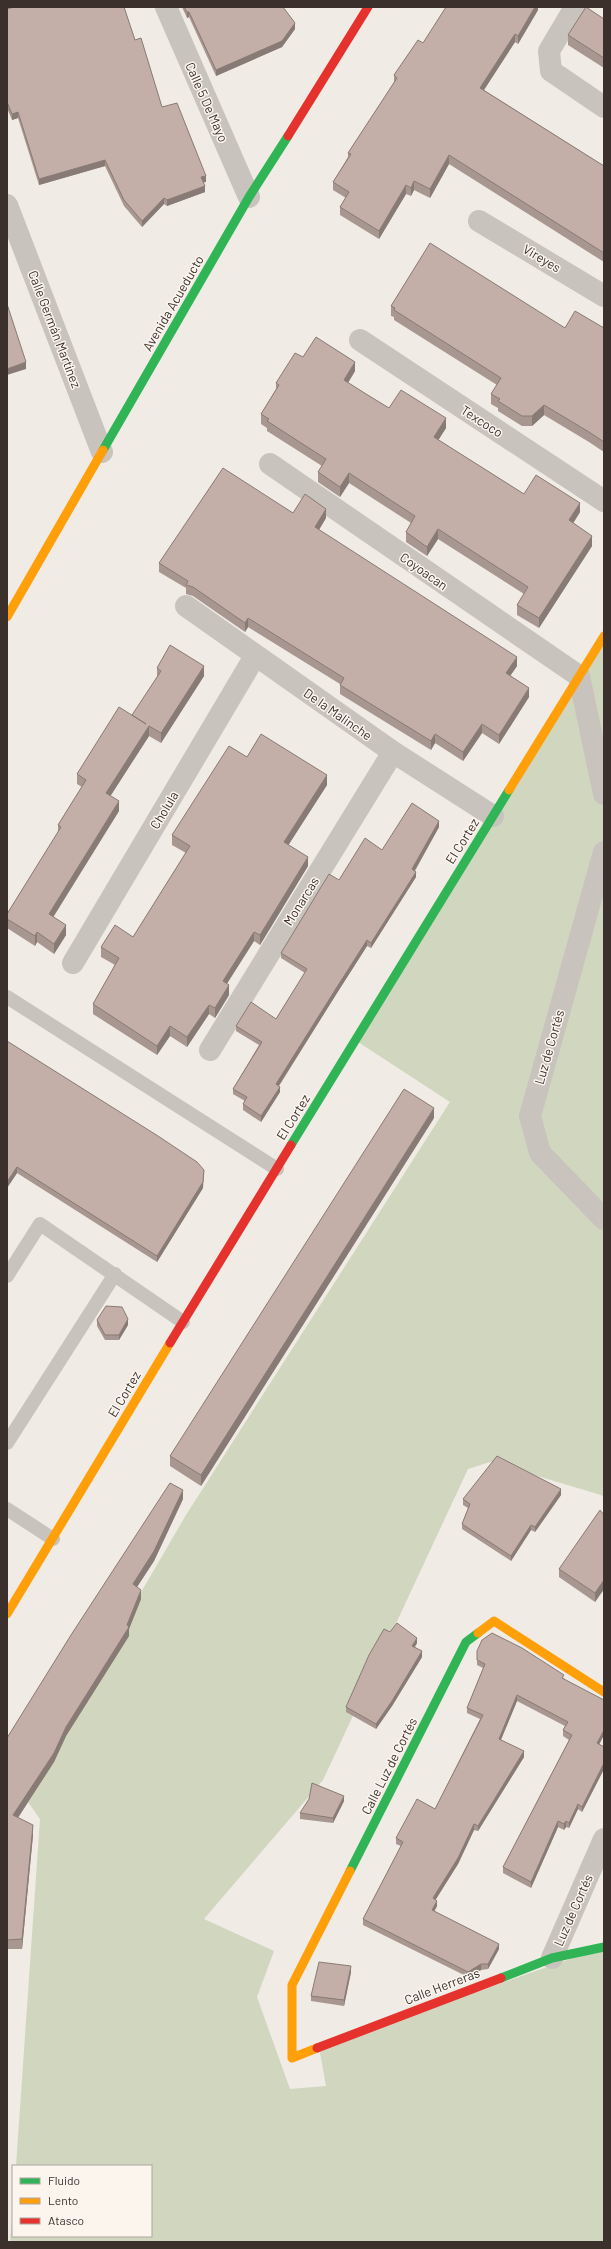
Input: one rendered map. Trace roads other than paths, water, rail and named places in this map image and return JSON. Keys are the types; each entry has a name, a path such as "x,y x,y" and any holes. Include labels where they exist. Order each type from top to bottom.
{"street":[{"name":"Calle 5 De Mayo","path":"166,7 249,197"},
{"name":"Avenida Acueducto","path":"7,617 249,197 368,7"},
{"path":"575,7 549,51 551,71 604,106"},
{"name":"Calle Germán Martínez","path":"7,205 102,452"},
{"name":"Vireyes","path":"479,221 604,296"},
{"name":"Texcoco","path":"360,340 604,501"},
{"name":"Coyoacan","path":"270,464 579,676"},
{"name":"De la Malinche","path":"186,606 393,752 493,816"},
{"name":"El Cortez","path":"7,1614 276,1169 604,636"},
{"name":"Cholula","path":"73,963 255,656"},
{"path":"579,676 604,794"},
{"name":"Monarcas","path":"210,1050 393,752"},
{"name":"Luz de Cortés","path":"604,852 530,1116 540,1153 604,1219"},
{"name":"Calle Luz de Cortés","path":"292,2058 292,1985 466,1642 494,1621 604,1692"},
{"name":"Luz de Cortés","path":"552,1958 604,1839"},
{"name":"Calle Herreras","path":"292,2058 552,1958 604,1947"}],"lane":[{"path":"7,997 276,1169"},
{"path":"7,1276 40,1224 183,1322"},
{"path":"7,1443 115,1274"},
{"path":"7,1509 53,1539"}]}
